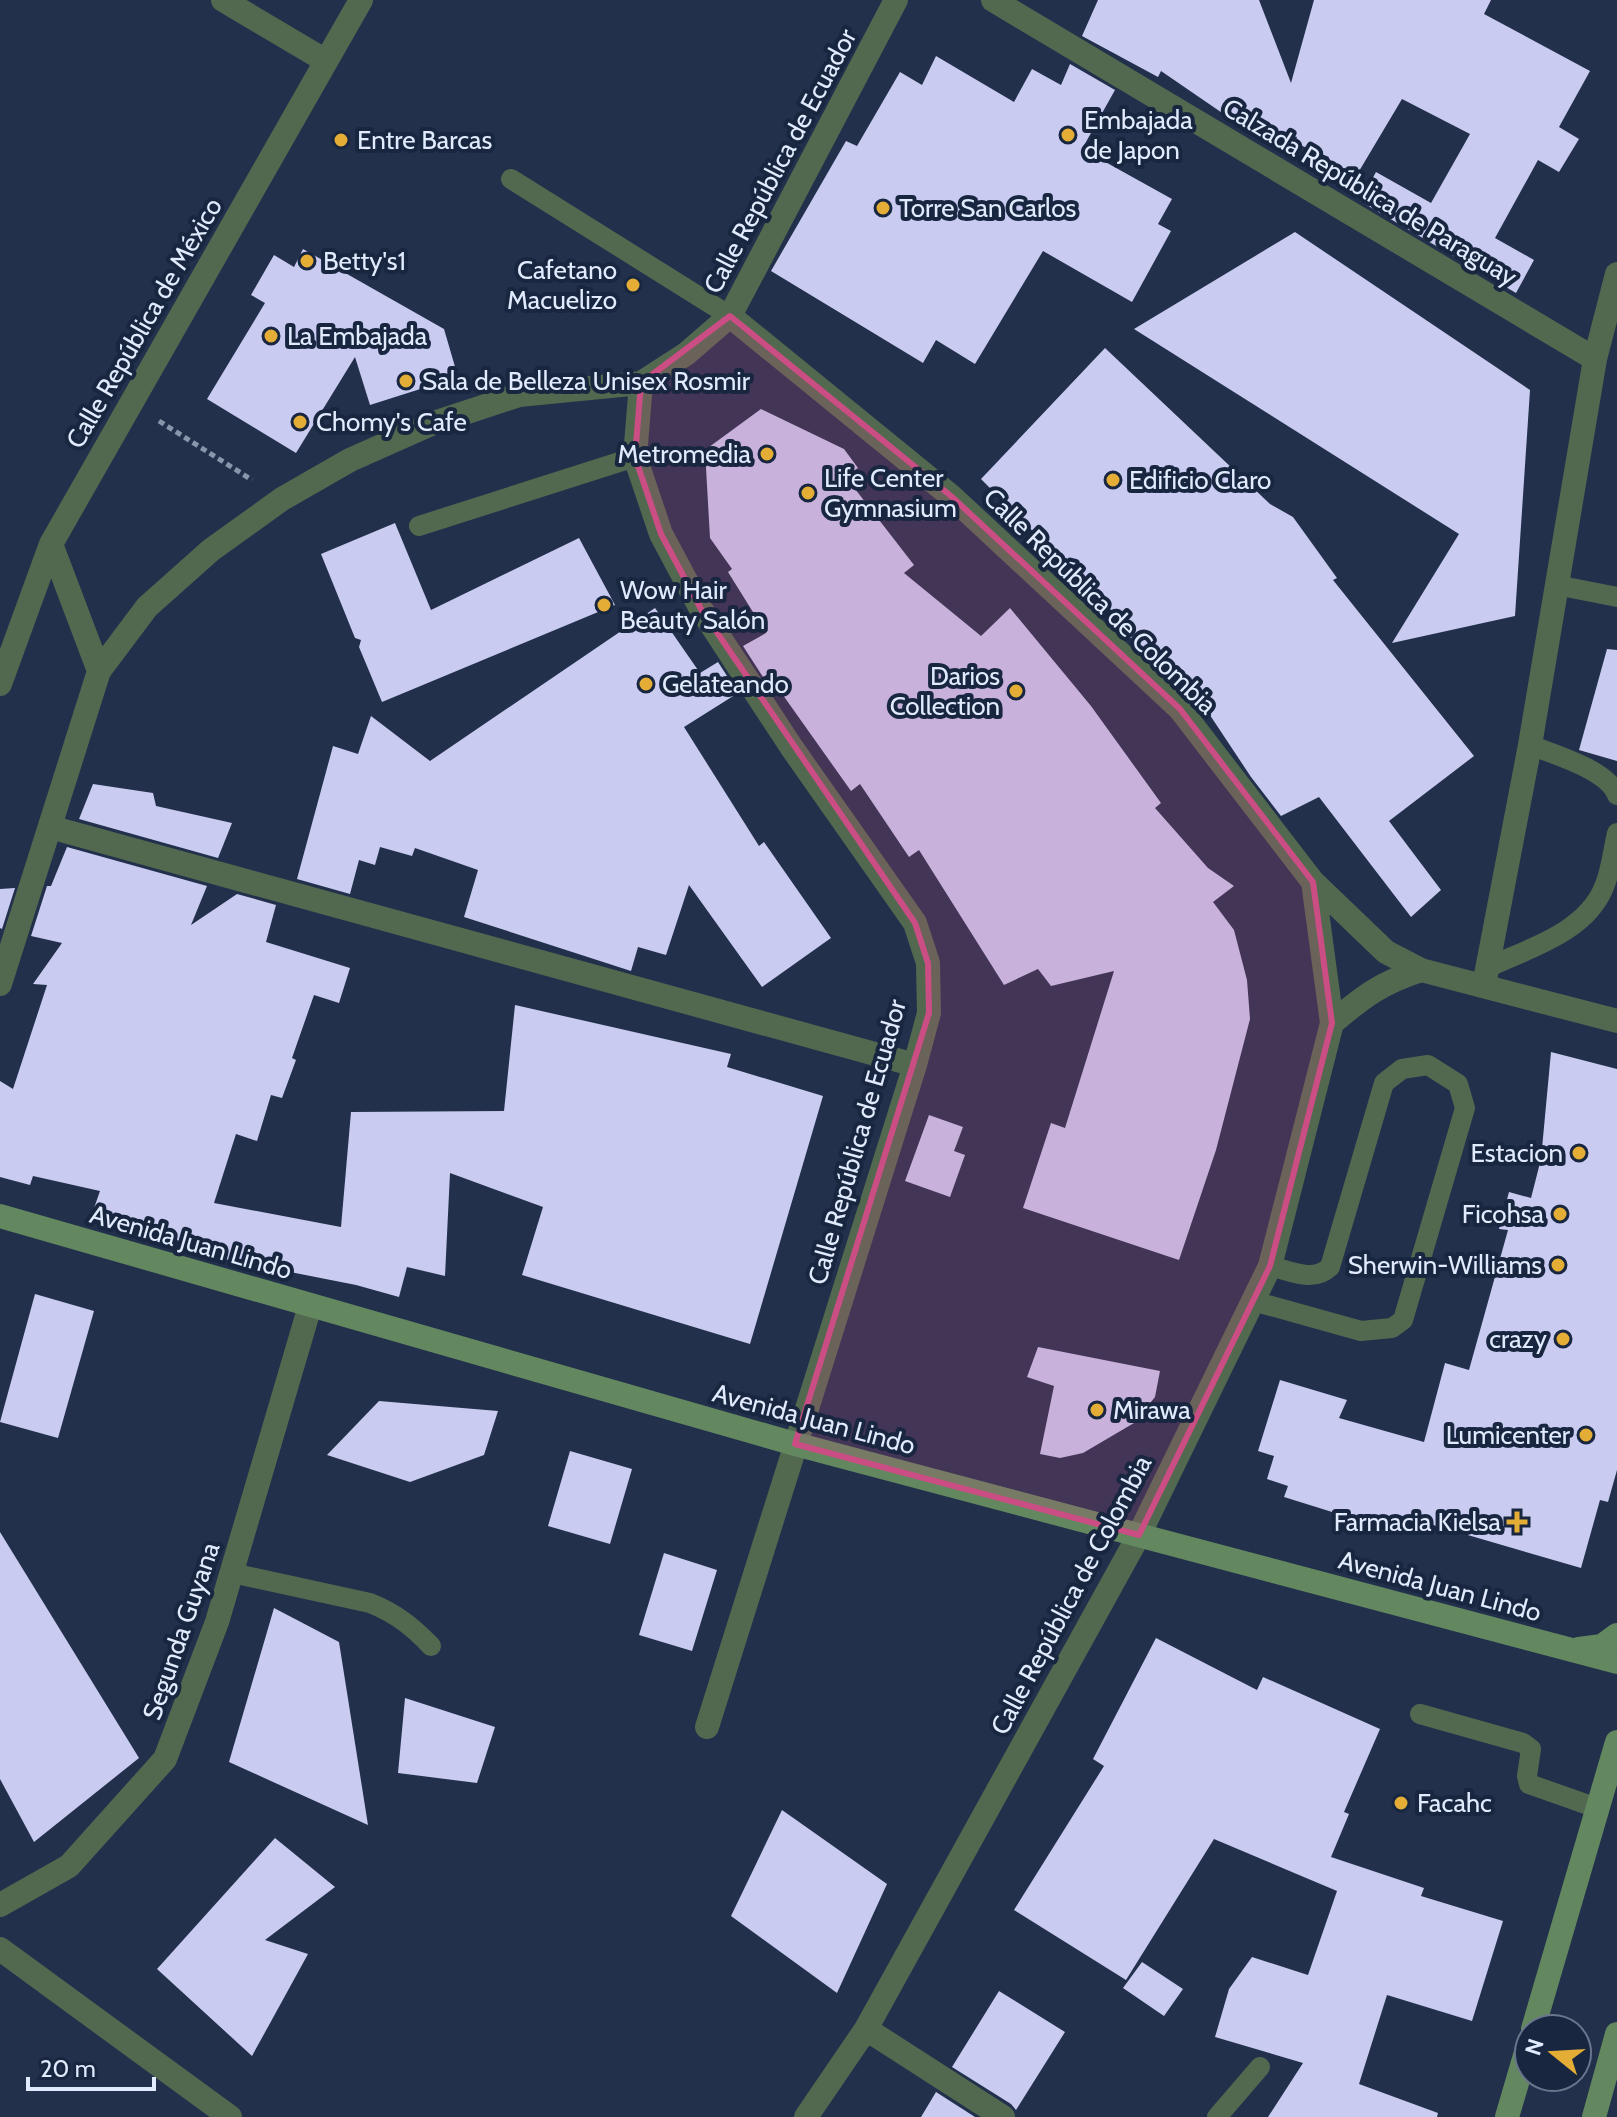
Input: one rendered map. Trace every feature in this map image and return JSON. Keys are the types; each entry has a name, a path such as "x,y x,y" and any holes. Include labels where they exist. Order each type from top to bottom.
{"street":[{"path":"223,0 326,61"},
{"name":"Calle República de México","path":"0,681 51,544 361,0"},
{"name":"Calle República de Ecuador","path":"707,1727 915,1065 929,1013 928,963 915,923 792,748 701,609 661,534 635,457 641,383 686,354 730,316 896,0"},
{"name":"Calzada República de Paraguay","path":"993,0 1595,359"},
{"path":"1487,976 1530,745 1595,359 1617,274"},
{"name":"Calle República de Colombia","path":"730,316 951,496 1180,709 1313,882 1332,1023 1270,1266 1139,1535 866,2029 806,2117"},
{"path":"0,984 99,671 147,607 211,550 282,499 350,460 431,424 519,395 641,383"},
{"path":"51,544 99,671"},
{"path":"50,827 915,1065"},
{"path":"1313,882 1386,952 1421,970 1487,976 1617,1021"},
{"path":"1332,1023 1365,995 1391,980 1421,970"},
{"name":"Avenida Juan Lindo","path":"0,1216 795,1444 1617,1662"},
{"name":"Segunda Guyana","path":"0,1905 69,1866 165,1759 217,1622 310,1306"},
{"path":"1572,1650 1602,1646 1617,1635"},
{"path":"1538,2013 1617,1742"},
{"path":"0,1949 230,2117"},
{"path":"866,2029 1003,2117"},
{"path":"1594,2117 1617,2034"},
{"path":"1507,2117 1514,2093"}],"lane":[{"path":"511,179 730,316"},
{"path":"419,526 635,457"},
{"path":"1556,585 1617,597"},
{"path":"1530,745 1583,766 1614,788 1617,795"},
{"path":"1487,976 1583,919 1604,888 1617,833"},
{"path":"1253,1301 1361,1331 1392,1328 1403,1320 1465,1108 1458,1084 1428,1065 1402,1069 1384,1083 1330,1267 1322,1275 1313,1277 1270,1266"},
{"path":"232,1573 379,1607 409,1623 431,1646"},
{"path":"1420,1714 1523,1743 1531,1749 1527,1776 1529,1784 1597,1808"},
{"path":"1217,2117 1260,2067"}],"path":[{"path":"131,403 282,499"}],"highlighted area":[{"path":"730,316 951,496 1180,709 1313,882 1332,1023 1270,1266 1139,1535 795,1444 929,1013 928,963 915,923 701,609 661,534 635,457 641,383"}],"building":[{"path":"1098,0 1259,0 1291,83 1314,0 1491,0 1484,14 1590,71 1559,127 1579,139 1559,172 1538,160 1495,238 1534,260 1516,293 1360,201 1376,172 1431,203 1470,134 1402,99 1352,183 1323,171 1329,157 1295,143 1297,137 1231,119 1161,71 1158,77 1082,36"},
{"path":"936,56 1014,102 1032,69 1061,85 1070,64 1115,90 1082,149 1172,199 1158,224 1171,231 1132,302 1043,251 975,364 936,340 923,363 771,271 846,141 857,146 900,72 922,85"},
{"path":"1295,232 1530,390 1515,616 1392,643 1459,534 1134,329"},
{"path":"303,249 444,329 458,377 370,405 355,357 296,453 207,399 265,303 251,295 274,255 294,267"},
{"path":"1105,348 1270,504 1293,517 1337,578 1333,580 1474,756 1389,821 1441,890 1411,917 1319,797 1281,816 1251,777 1188,682 1118,628 1123,622 981,479"},
{"path":"761,409 844,449 858,468 845,476 914,565 904,573 981,636 1010,608 1091,706 1161,803 1155,808 1208,868 1234,886 1213,902 1234,930 1247,980 1250,1019 1216,1150 1179,1260 1023,1208 1051,1123 1065,1128 1114,971 1051,986 1038,969 1004,985 919,850 909,857 860,784 851,791 768,674 763,677 743,646 766,633 728,572 732,569 710,538 705,450"},
{"path":"395,523 431,610 579,538 615,605 382,702 359,647 361,640 355,638 321,554"},
{"path":"655,608 700,673 718,662 738,693 684,727 759,846 764,842 831,938 762,987 689,885 666,955 638,947 631,971 464,917 478,870 415,848 412,856 380,847 375,865 359,860 350,894 297,879 333,746 358,754 371,716 430,761"},
{"path":"1607,649 1617,650 1617,761 1579,750"},
{"path":"93,784 153,793 156,806 232,823 218,858 79,819"},
{"path":"67,847 207,886 191,925 237,894 276,905 266,942 350,968 339,1003 314,995 282,1098 271,1095 257,1141 236,1134 214,1203 341,1227 351,1112 504,1111 515,1005 731,1054 727,1067 823,1096 750,1344 522,1275 543,1207 450,1173 445,1276 407,1267 399,1297 356,1285 199,1254 200,1248 93,1211 100,1191 33,1176 30,1185 0,1177 0,1081 13,1089 47,985 33,984 62,943 31,936 47,886 51,886"},
{"path":"15,888 2,929 0,889"},
{"path":"1551,1052 1617,1069 1617,1470 1608,1502 1600,1500 1581,1568 1399,1515 1393,1531 1284,1497 1288,1486 1267,1479 1274,1456 1258,1451 1280,1380 1347,1400 1339,1418 1424,1442 1445,1363 1469,1370 1508,1230 1499,1229 1509,1192 1531,1198 1541,1159"},
{"path":"929,1115 963,1127 954,1151 965,1155 950,1197 905,1181"},
{"path":"35,1294 94,1311 58,1438 0,1422"},
{"name":"Mirawa","path":"1038,1347 1160,1371 1155,1397 1134,1423 1083,1453 1060,1458 1040,1454 1054,1386 1027,1377"},
{"path":"379,1401 498,1411 484,1455 410,1482 327,1455"},
{"path":"570,1451 632,1469 610,1544 548,1526"},
{"path":"0,1532 139,1758 34,1842 0,1779"},
{"path":"664,1553 717,1570 692,1651 639,1635"},
{"path":"274,1608 339,1642 368,1825 229,1762"},
{"path":"1156,1638 1257,1690 1263,1677 1380,1729 1344,1812 1349,1814 1331,1857 1424,1888 1421,1896 1503,1921 1472,2021 1387,1995 1359,2084 1438,2113 1437,2117 1268,2117 1303,2063 1215,2037 1229,1989 1252,1957 1308,1975 1337,1891 1214,1839 1126,1980 1014,1910 1104,1766 1093,1759"},
{"path":"405,1698 495,1727 477,1783 398,1773"},
{"path":"782,1810 887,1884 837,1993 731,1916"},
{"path":"275,1838 335,1887 265,1940 308,1954 252,2056 157,1969"},
{"path":"1142,1962 1183,1989 1164,2016 1123,1988"},
{"path":"999,1991 1065,2032 1016,2110 952,2067"},
{"path":"936,2092 975,2117 921,2117"}],"place":[{"name":"Embajada de Japon","path":"1068,135"},
{"name":"Entre Barcas","path":"341,140"},
{"name":"Torre San Carlos","path":"883,208"},
{"name":"Betty's1","path":"307,261"},
{"name":"Cafetano Macuelizo","path":"633,285"},
{"name":"La Embajada","path":"271,336"},
{"name":"Sala de Belleza Unisex Rosmir","path":"406,381"},
{"name":"Chomy's Cafe","path":"300,422"},
{"name":"Metromedia","path":"767,454"},
{"name":"Edificio Claro","path":"1113,480"},
{"name":"Life Center Gymnasium","path":"808,493"},
{"name":"Wow Hair Beauty Salón","path":"604,605"},
{"name":"Gelateando","path":"646,684"},
{"name":"Darios Collection","path":"1016,691"},
{"name":"Estacion","path":"1579,1153"},
{"name":"Ficohsa","path":"1560,1214"},
{"name":"Sherwin-Williams","path":"1558,1265"},
{"name":"crazy","path":"1563,1339"},
{"name":"Mirawa","path":"1097,1410"},
{"name":"Lumicenter","path":"1586,1435"},
{"name":"Farmacia Kielsa","path":"1517,1522"},
{"name":"Facahc","path":"1401,1803"}]}
